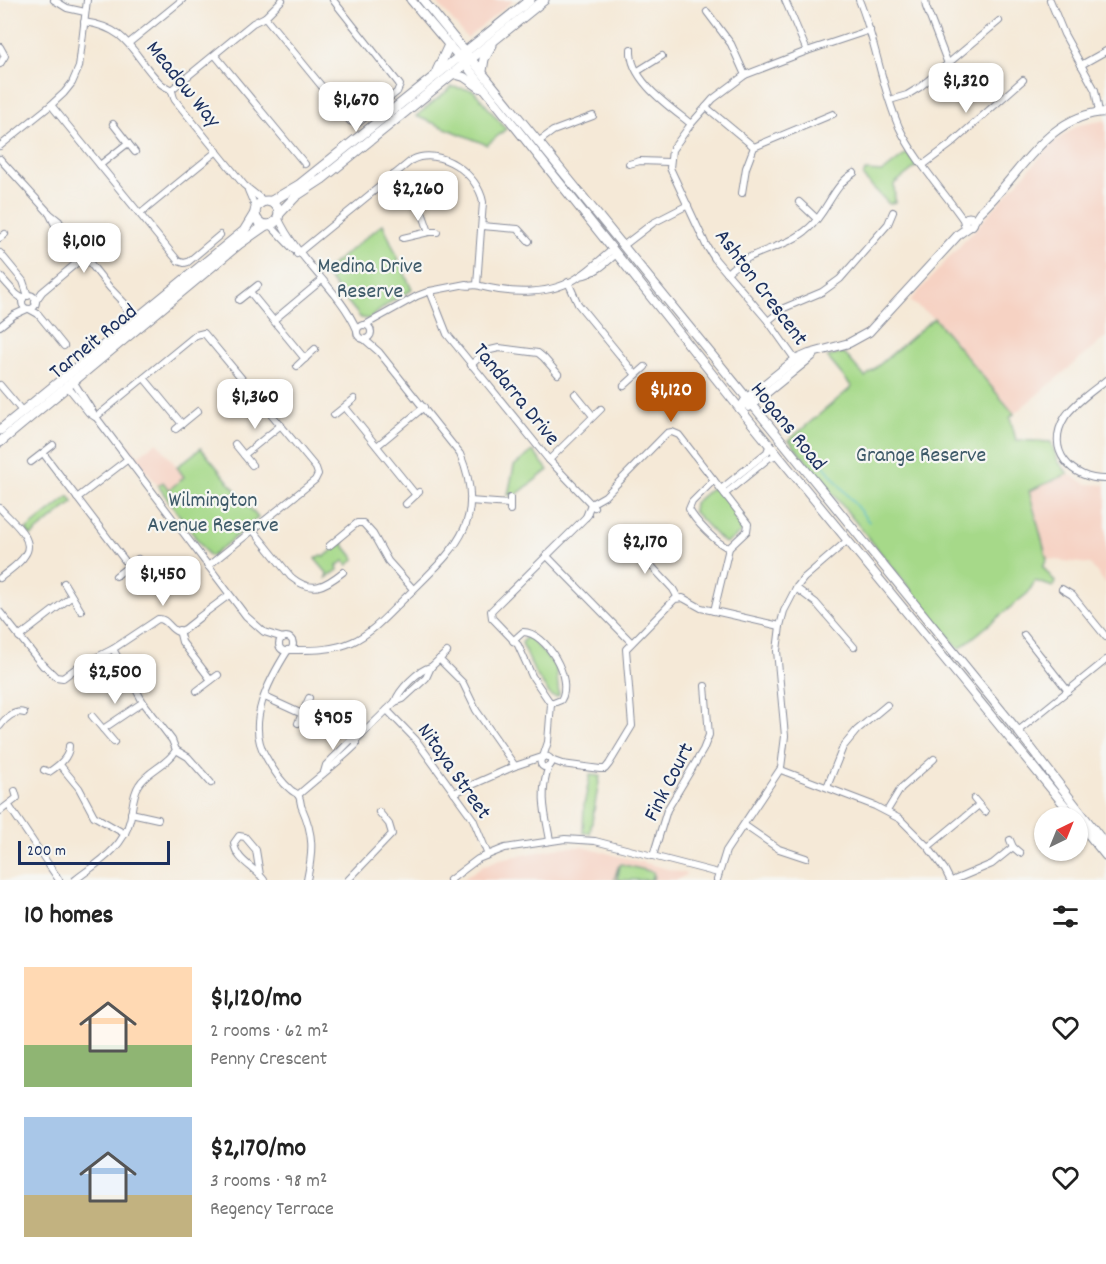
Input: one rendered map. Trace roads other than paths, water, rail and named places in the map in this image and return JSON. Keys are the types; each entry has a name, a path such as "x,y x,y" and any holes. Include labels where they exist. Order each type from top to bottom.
{"main road":[{"path":"530,0 465,57 454,74 322,179 296,196 268,225 258,221 256,211 261,203 268,202 299,185 435,75 465,57 494,41 544,0"},
{"path":"482,71 484,59 494,41"},
{"path":"435,75 449,45"},
{"path":"268,202 276,206 278,216"},
{"name":"Tarneit Road","path":"0,430 37,399 68,381 96,350 244,231 256,211"},
{"name":"Tarneit Road","path":"0,442 135,319 268,225"}],"street":[{"path":"54,0 67,8 85,12"},
{"path":"0,151 2,145 64,93 79,67 87,0"},
{"path":"171,90 256,21 265,17 282,0"},
{"path":"265,17 350,121 357,124 397,92 400,85 333,0"},
{"name":"Hogans Road","path":"413,0 449,45 482,71 1018,732 1106,845"},
{"name":"Hogans Road","path":"423,0 465,57 486,92 740,409 1066,807"},
{"path":"785,0 807,51"},
{"path":"859,0 903,134 923,165 968,221"},
{"path":"925,0 948,64"},
{"path":"740,409 746,399 797,362 818,352 854,342 874,329 968,221 980,212 1055,131 1078,117 1102,112 1097,96 1059,25 1050,0"},
{"path":"129,43 178,1"},
{"path":"707,12 731,44 745,75"},
{"path":"890,100 916,90 999,21"},
{"name":"Meadow Way","path":"84,22 104,26 129,43 159,83 171,90 175,100 244,185 256,211"},
{"path":"629,164 640,161 669,162 672,150 691,124 722,91 745,75 870,30"},
{"path":"0,47 5,56 0,64"},
{"path":"631,49 632,59 650,91 691,124"},
{"path":"1081,66 1106,51"},
{"path":"215,55 305,164"},
{"path":"638,71 662,56"},
{"path":"454,74 464,77 486,92"},
{"path":"923,165 951,144 1023,80"},
{"path":"51,105 182,263 188,261 220,235"},
{"path":"706,107 754,147"},
{"path":"742,193 746,168 754,147 833,114"},
{"path":"538,142 553,131 593,116"},
{"path":"113,124 135,152"},
{"path":"100,165 128,143"},
{"path":"140,214 217,151"},
{"path":"298,253 412,160 426,155 457,166 468,173 482,194 478,283"},
{"path":"0,159 3,165 18,177 49,213 55,225 66,233 135,319"},
{"name":"Ashton Crescent","path":"669,162 706,245 768,321 797,362"},
{"path":"727,273 741,260 795,238 813,225 844,181 854,173"},
{"path":"393,175 422,209 429,232"},
{"name":"Meadow Way","path":"244,185 268,202"},
{"path":"799,202 817,219"},
{"path":"357,330 405,302 430,291 462,285 469,287 478,283 513,291 543,291 588,275 600,268 615,251 653,223 688,206"},
{"path":"768,321 784,308 822,292 840,279 888,224 893,212"},
{"path":"278,216 286,238"},
{"path":"518,229 519,220"},
{"path":"68,381 229,595 256,627 280,647 288,650 336,648 361,637 452,551 464,531 470,501 467,471 460,454 424,407 379,352 364,339 359,338 348,314 322,280 286,238 268,225"},
{"path":"482,226 518,229 529,241"},
{"path":"403,238 437,232"},
{"path":"0,254 23,281 28,309"},
{"path":"0,326 14,315 28,309 42,292 85,256"},
{"path":"0,276 16,294 35,303 38,314 64,346"},
{"path":"274,320 322,280"},
{"path":"568,282 578,304 636,375"},
{"path":"239,300 258,285"},
{"name":"Tandarra Drive","path":"430,291 447,334 549,460 593,506"},
{"path":"14,315 26,298 42,292"},
{"path":"250,292 305,359"},
{"path":"121,300 135,319"},
{"path":"28,309 38,314"},
{"path":"348,314 369,328 379,352"},
{"path":"364,339 371,334 381,317"},
{"path":"96,417 196,335 204,333 316,468 318,476 315,480 208,566"},
{"path":"471,365 486,351 499,348 538,353 558,374"},
{"path":"297,366 315,350"},
{"path":"624,386 645,367"},
{"path":"740,409 752,406 778,377"},
{"path":"144,378 179,426 198,411"},
{"path":"1106,380 1066,415 1060,426 1058,439 1063,458 1071,468 1086,477 1106,479"},
{"path":"0,385 22,411"},
{"path":"575,393 593,416"},
{"path":"334,415 354,399"},
{"path":"345,407 417,494 406,504"},
{"path":"377,446 424,407"},
{"path":"549,460 601,409"},
{"path":"244,455 281,425"},
{"path":"550,840 542,796 551,704 532,676 521,650 491,614 494,606 586,517 593,506 600,504 605,496 672,430 679,435 748,524 747,531 729,548 714,611"},
{"path":"235,444 252,465"},
{"path":"723,491 767,452 770,444"},
{"path":"31,462 53,445"},
{"path":"43,453 129,566"},
{"path":"723,491 769,458 778,455"},
{"path":"77,498 128,459"},
{"path":"714,480 692,502 689,509 720,543 729,548"},
{"path":"470,501 509,504"},
{"path":"0,508 22,537 25,546 24,552 0,578"},
{"path":"329,546 357,523 363,523 373,534 388,561 413,590"},
{"path":"253,530 298,583 315,587 328,583 343,572"},
{"path":"450,880 466,866 489,855 523,844 566,839 595,840 717,877 726,851 781,770 785,736 777,651 784,611 796,588 815,566 856,534"},
{"path":"629,542 674,588 678,598"},
{"path":"866,561 873,554"},
{"path":"546,555 631,642"},
{"path":"116,576 138,559"},
{"path":"64,583 81,611"},
{"path":"796,588 816,603 854,647"},
{"path":"1062,589 1072,596 1106,637"},
{"path":"179,631 229,595"},
{"path":"19,637 71,597"},
{"path":"454,793 530,760 605,769 630,731 633,721 625,653 631,642 678,598 683,598 701,608 780,626"},
{"path":"0,612 51,676 61,681 84,664 113,649 161,614 179,631 182,642 211,680"},
{"path":"264,632 283,638 287,637 308,649"},
{"path":"513,641 523,632 533,634 556,658 560,666 564,692 561,700 551,704"},
{"path":"1024,635 1068,691"},
{"path":"277,668 280,641 283,638"},
{"path":"292,641 292,646 277,668 257,723 259,743 271,765 290,789 298,795 310,830 312,856 307,880"},
{"path":"113,649 143,702 172,740 176,750 188,757 212,785"},
{"path":"298,795 357,745 356,740 395,702 403,699 418,685 447,651"},
{"path":"439,659 463,683 476,710 515,766"},
{"path":"1010,738 1106,660"},
{"path":"197,691 218,675"},
{"name":"Fink Court","path":"653,856 667,810 703,750 709,735 705,686"},
{"path":"265,697 302,714"},
{"path":"298,723 309,698"},
{"path":"103,729 143,702"},
{"path":"827,787 843,747 857,730 887,705"},
{"name":"Nitaya Street","path":"387,710 416,740 454,793 475,823 489,855"},
{"path":"0,711 6,718"},
{"path":"0,726 6,718 16,712 24,713"},
{"path":"92,716 114,742"},
{"path":"44,770 49,772 60,765 69,752 69,746"},
{"path":"75,880 111,853 125,834 138,786 176,750"},
{"path":"887,811 901,788 934,759"},
{"path":"60,765 79,788 94,816 125,834"},
{"path":"781,770 887,811 908,825 928,847 952,880 992,864 1013,848"},
{"path":"0,811 17,798 15,791"},
{"path":"928,847 977,802 985,812"},
{"path":"9,806 60,880"},
{"path":"348,880 392,834 392,828 379,812"},
{"path":"131,813 158,819"},
{"path":"744,825 779,849 806,858"},
{"name":"Hogans Road","path":"1088,834 1106,856"},
{"path":"239,836 247,838 256,850 262,877 250,869 236,851 234,843 239,836"},
{"path":"1010,840 1013,848 1020,853"}],"waterway":[{"path":"805,442 869,522"}],"park label":[{"name":"Medina Drive Reserve","path":"370,276"},
{"name":"Grange Reserve","path":"921,453"},
{"name":"Wilmington Avenue Reserve","path":"213,510"}]}
